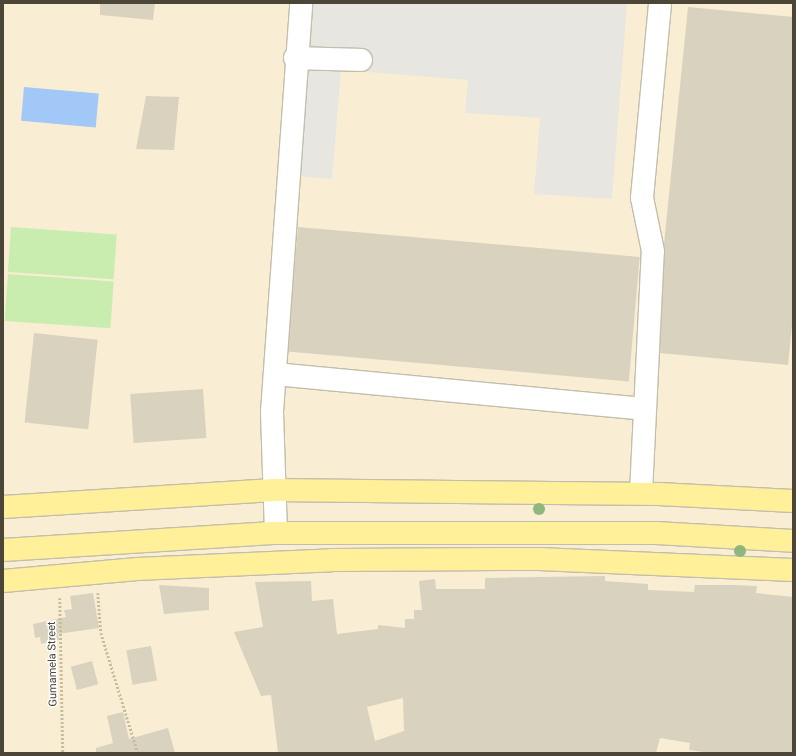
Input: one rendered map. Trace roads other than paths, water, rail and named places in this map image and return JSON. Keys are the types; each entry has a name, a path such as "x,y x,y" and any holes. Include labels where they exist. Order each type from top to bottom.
{"main road":[{"path":"3,507 273,490 641,493 790,497"},
{"path":"3,550 276,533 656,533 793,541"},
{"path":"3,581 96,572 239,563 539,559 793,570"}],"lane":[{"path":"276,533 273,490 275,374 289,197 295,58 301,3"},
{"path":"641,493 643,409 653,251 642,198 660,3"},
{"path":"295,58 361,60"},
{"path":"275,374 643,409"}],"water":[{"path":"24,87 99,94 96,127 21,121"}]}
